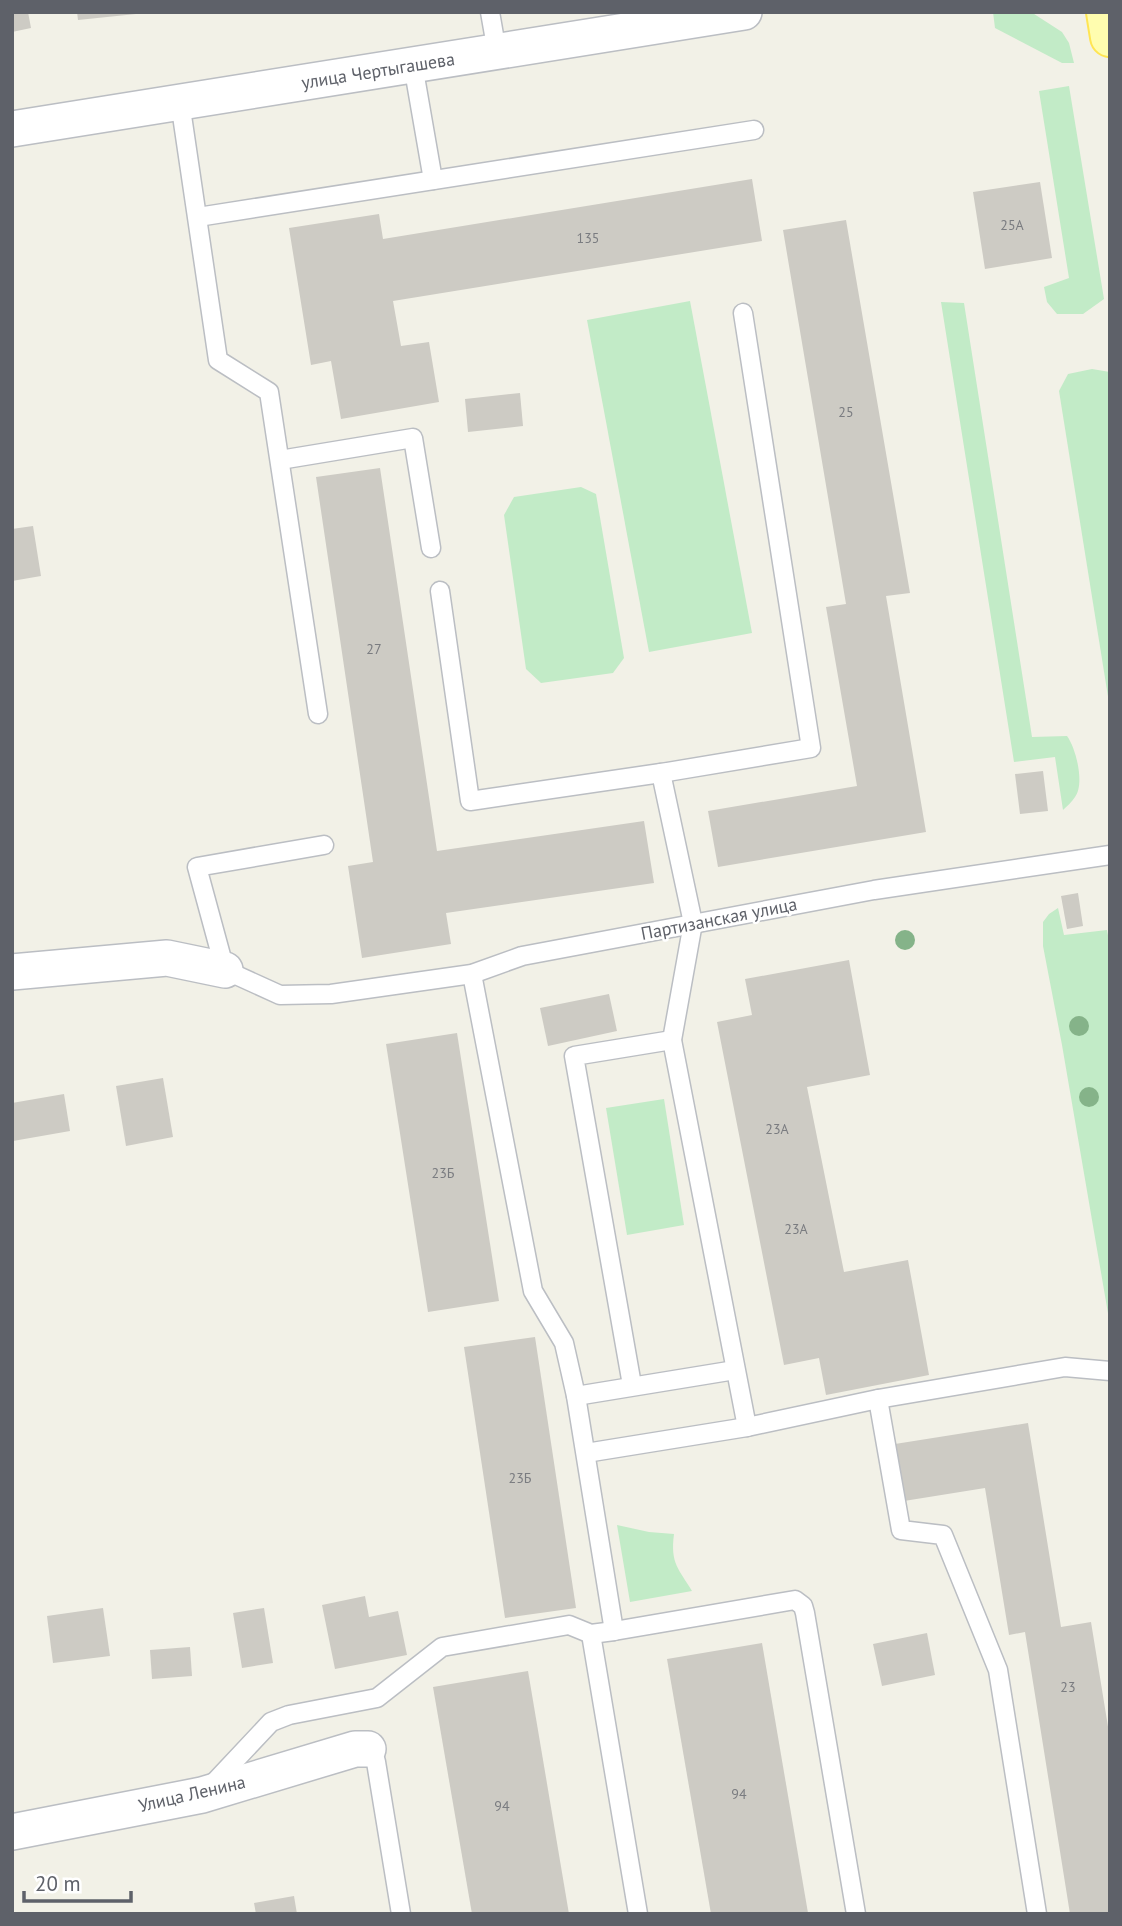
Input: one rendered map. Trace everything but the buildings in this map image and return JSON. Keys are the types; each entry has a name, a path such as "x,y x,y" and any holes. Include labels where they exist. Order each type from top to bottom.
{"main road":[{"path":"1106,12 1110,37"}],"street":[{"name":"улица Чертыгашева","path":"12,129 744,12"},
{"path":"12,972 167,958 225,970"},
{"name":"Улица Ленина","path":"12,1832 202,1795 355,1749 369,1749"}],"lane":[{"path":"490,12 497,52"},
{"path":"413,65 433,180"},
{"path":"180,102 218,360 269,392 318,714"},
{"path":"198,217 754,130"},
{"path":"440,591 470,801 811,748 743,313"},
{"path":"279,460 413,438 431,548"},
{"path":"661,773 693,923 672,1040 747,1427"},
{"path":"225,970 197,867 324,845"},
{"name":"Партизанская улица","path":"225,970 280,995 331,994 471,974 522,956 874,890 1110,855"},
{"path":"471,974 533,1291 564,1343 576,1396 614,1631"},
{"path":"632,1385 574,1056 672,1040"},
{"path":"586,1453 747,1427 878,1399 1065,1367 1110,1371"},
{"path":"576,1396 735,1370"},
{"path":"878,1399 901,1530 943,1535 998,1670 1037,1914"},
{"path":"202,1795 271,1722 289,1715 377,1698 442,1647 569,1625 591,1634 614,1631 795,1600 803,1606 856,1914"},
{"path":"591,1634 638,1914"},
{"path":"369,1749 376,1762 401,1914"}],"green space":[{"path":"993,12 1031,12 1062,32 1069,43 1074,63 1062,63 995,28"},
{"path":"1069,86 1104,299 1083,314 1057,314 1047,302 1044,287 1069,278 1039,91"},
{"path":"690,301 752,633 649,652 587,320"},
{"path":"941,302 964,303 1032,737 1067,736 1076,757 1078,791 1063,810 1055,757 1014,762"},
{"path":"1092,369 1110,372 1110,709 1059,391 1068,374"},
{"path":"581,487 596,494 624,658 613,673 541,683 526,669 504,515 514,497"},
{"path":"1058,908 1064,935 1107,930 1110,946 1110,1325 1043,946 1043,922"},
{"path":"664,1099 684,1225 627,1235 606,1108"},
{"path":"617,1525 674,1534 675,1559 692,1591 630,1602"}]}
